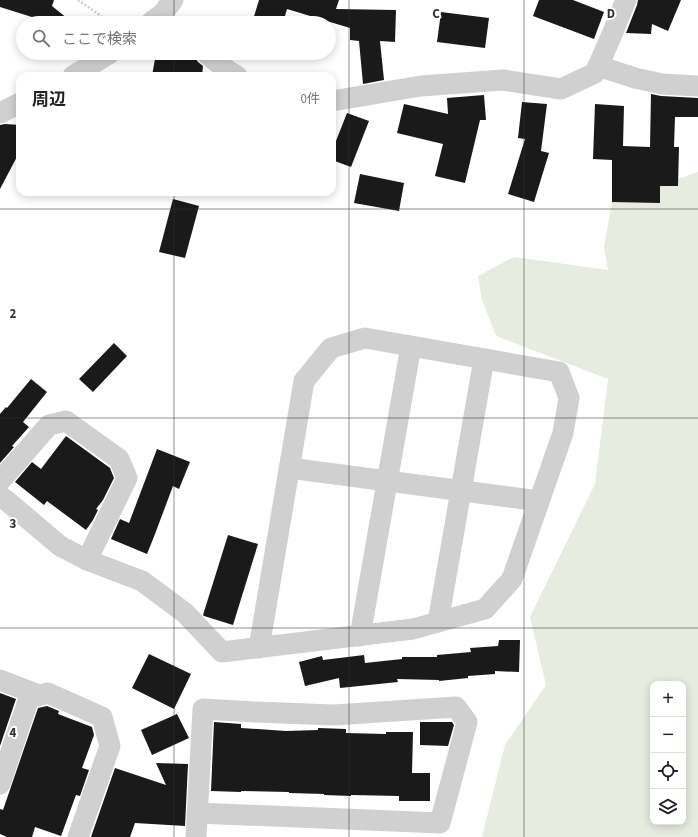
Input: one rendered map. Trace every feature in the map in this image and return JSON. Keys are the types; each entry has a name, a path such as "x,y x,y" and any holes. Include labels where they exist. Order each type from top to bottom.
{"street":[{"path":"336,99 421,86 502,80 561,89 595,72 626,0"},
{"path":"79,72 99,60"},
{"path":"215,60 230,72"},
{"path":"598,66 635,78 662,84 698,86"},
{"path":"0,113 16,105"},
{"path":"0,496 7,500 60,546 88,560 142,581 185,613 222,652 259,648 360,636 413,629 485,609 512,579 563,433 569,398 559,372 365,338 331,348 304,381 259,648"},
{"path":"360,636 411,346"},
{"path":"438,622 484,359"},
{"path":"0,481 49,424 66,421 119,459 128,478 88,560"},
{"path":"290,468 539,501"},
{"path":"0,680 39,695"},
{"path":"0,784 29,698 48,693 102,717 110,746 78,837"},
{"path":"196,837 197,813 203,709 334,715 456,707 467,722 440,830 197,813"}],"path":[{"path":"78,0 101,16"}],"shaded area":[{"path":"698,172 698,837 482,837 505,745 546,685 530,617 595,484 608,379 496,336 482,300 478,276 514,257 608,270 604,247 612,202"}],"building":[{"path":"0,0 54,0 52,6 64,16 29,16 0,7"},
{"path":"259,0 339,0 336,9 396,10 395,42 380,41 384,80 363,84 359,41 350,40 350,28 336,24 336,16 310,16 287,9 285,16 254,16"},
{"path":"539,0 573,0 604,12 594,39 533,16"},
{"path":"638,0 681,0 668,31 652,24 651,34 626,33"},
{"path":"441,12 489,18 485,48 437,42"},
{"path":"155,60 197,60 203,66 202,72 153,72"},
{"path":"651,94 698,98 698,117 675,117 674,147 679,147 678,186 660,186 660,203 612,202 612,160 593,159 595,104 624,106 623,146 650,147"},
{"path":"484,95 486,120 480,120 465,183 435,176 443,144 397,133 404,104 448,114 447,98"},
{"path":"522,102 547,104 541,151 549,153 534,202 508,194 525,139 518,138"},
{"path":"347,113 369,121 351,167 336,161 336,141"},
{"path":"0,125 16,125 16,159 0,189"},
{"path":"360,174 404,183 399,211 354,203"},
{"path":"173,199 199,206 185,258 159,252"},
{"path":"114,343 127,356 93,392 79,379"},
{"path":"31,379 47,392 23,422 29,427 12,446 14,447 0,463 0,414 6,407 7,408"},
{"path":"66,436 110,468 114,478 103,500 96,509 98,510 93,520 86,530 47,501 44,505 15,482 32,462 41,469"},
{"path":"157,449 190,462 179,489 173,486 147,554 111,539 120,519 129,523"},
{"path":"228,535 258,544 233,625 203,615"},
{"path":"499,640 520,640 519,672 495,671 495,674 468,676 468,678 439,681 397,679 398,682 340,688 339,678 305,686 299,662 322,656 323,660 364,655 365,663 402,659 402,657 437,657 437,655 471,652 470,648 498,646"},
{"path":"149,654 191,674 174,709 132,688"},
{"path":"0,693 16,699 0,746"},
{"path":"47,706 59,711 58,714 92,727 94,735 82,768 89,770 80,796 76,795 61,836 35,827 32,837 7,837 0,834 0,809 3,810 38,708"},
{"path":"177,714 189,738 152,755 141,730"},
{"path":"214,722 241,724 241,728 286,731 318,730 318,728 346,729 346,733 386,734 386,732 413,732 412,773 430,773 430,801 399,801 399,796 351,796 289,792 211,791"},
{"path":"420,722 452,722 454,725 448,746 420,745"},
{"path":"156,763 188,764 185,826 135,823 130,837 91,837 115,768 166,785"}]}
